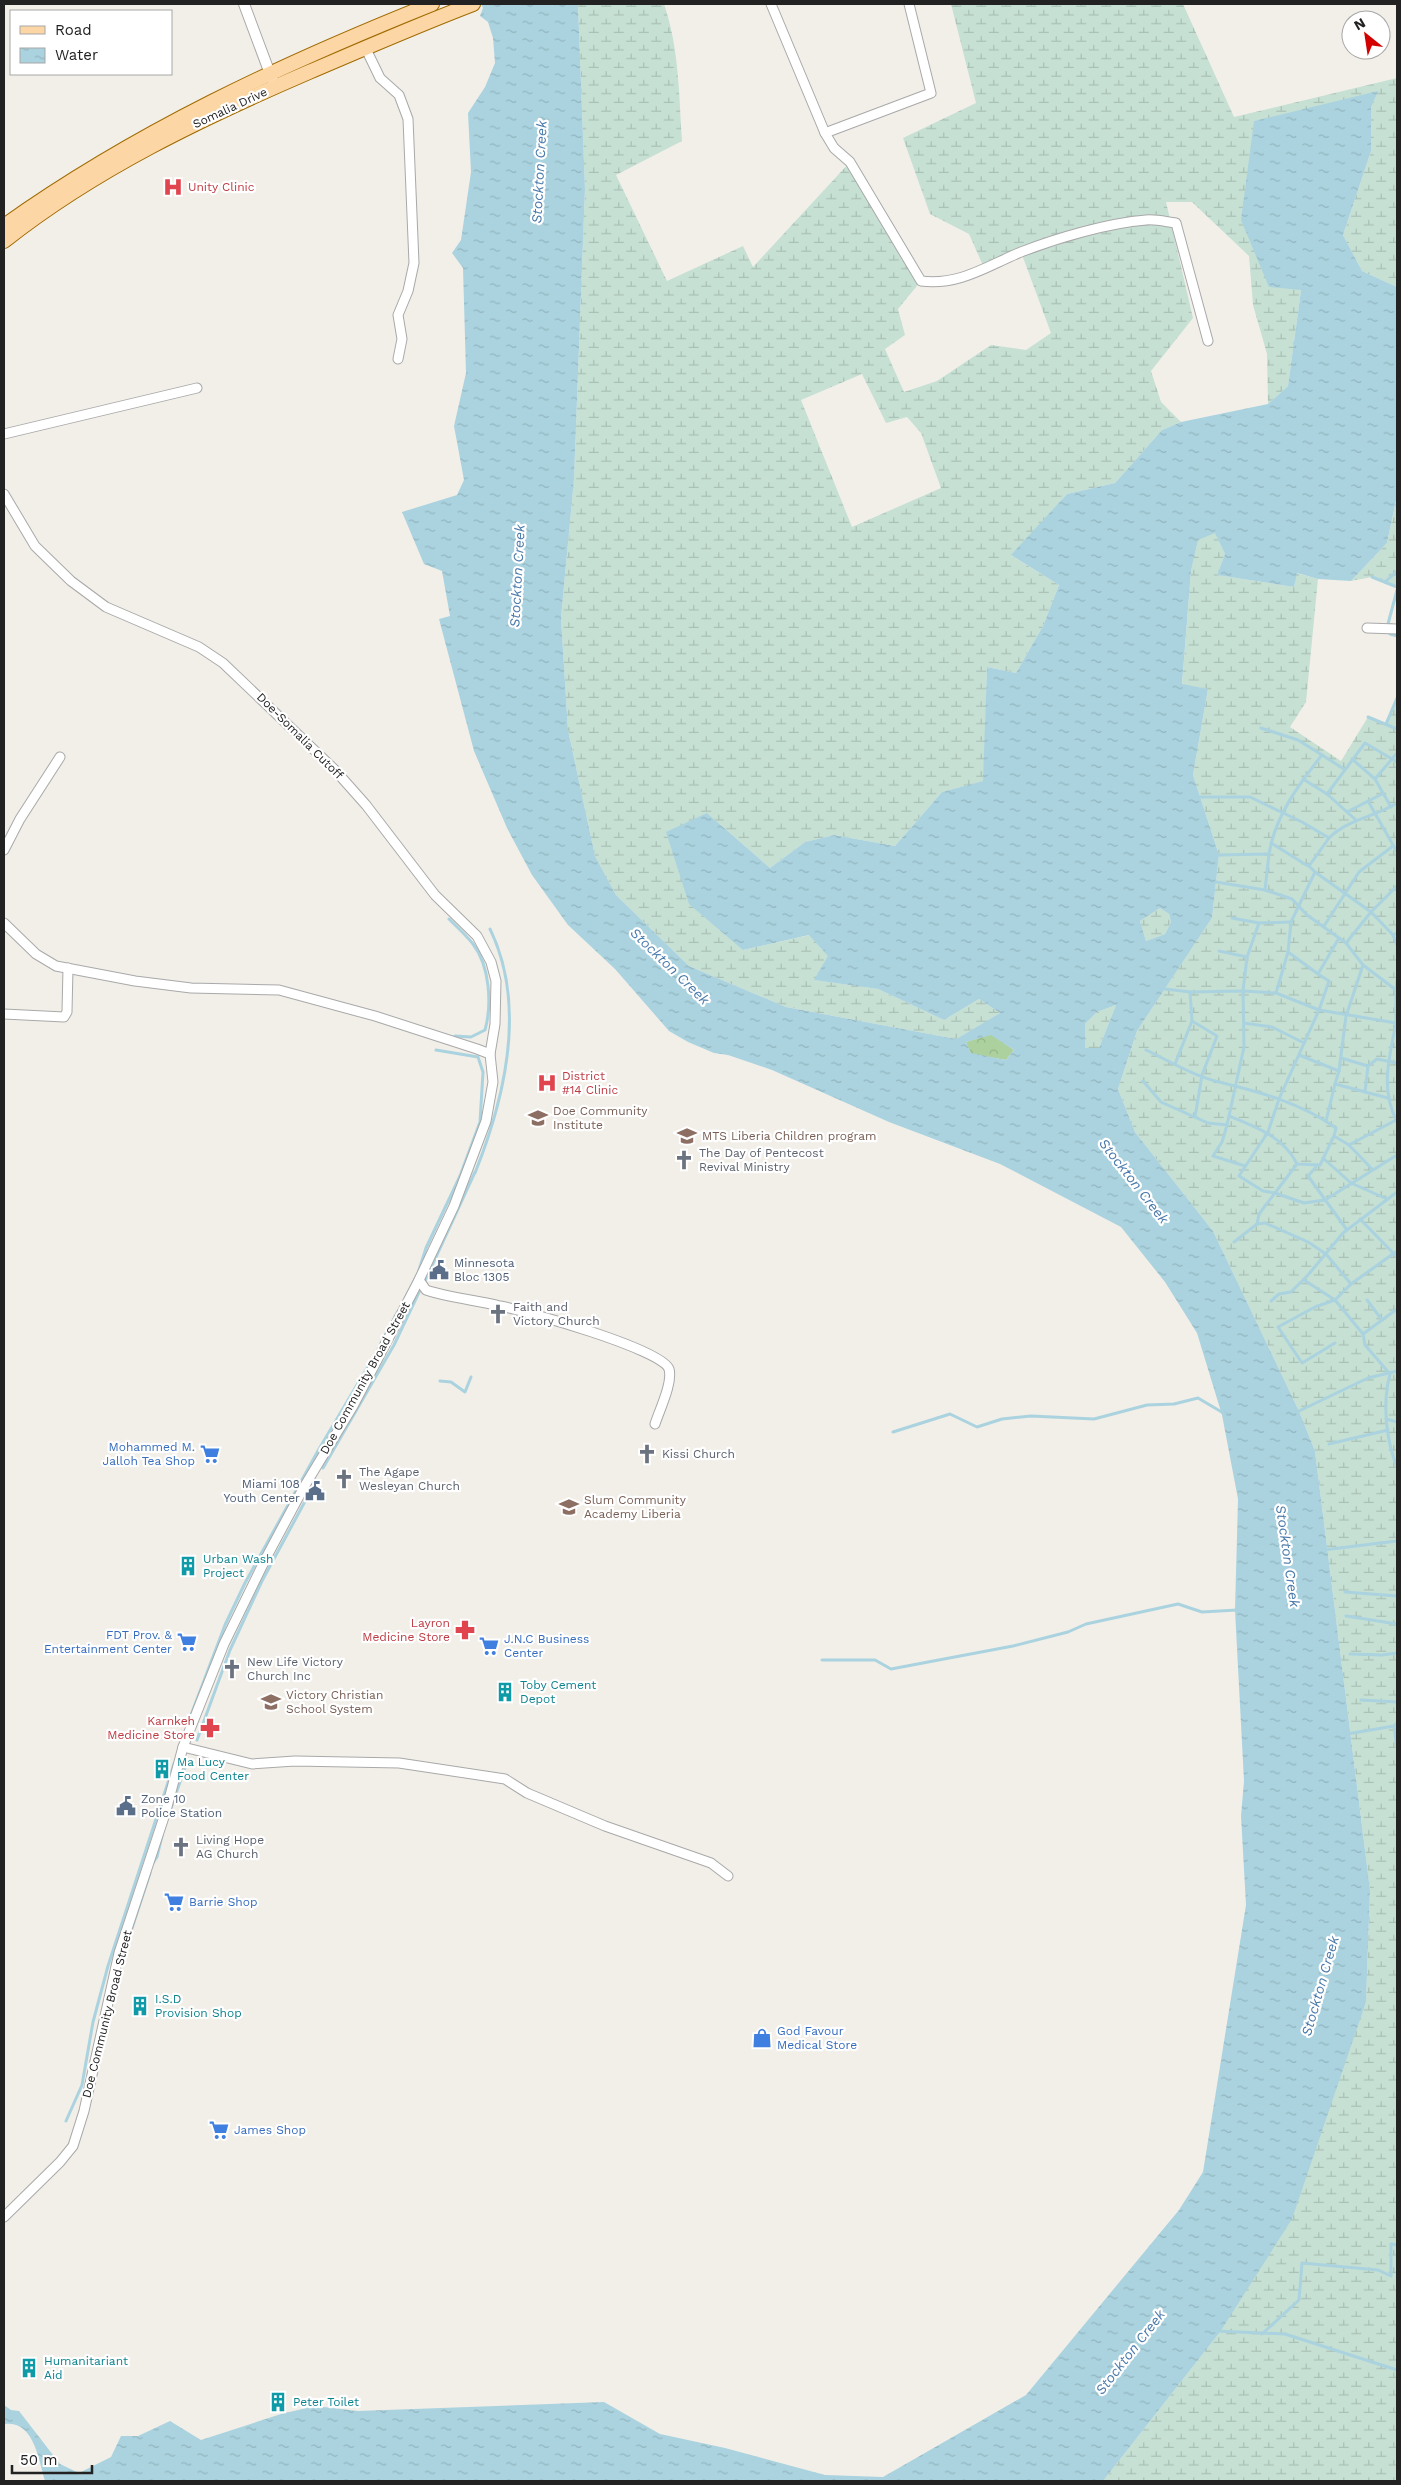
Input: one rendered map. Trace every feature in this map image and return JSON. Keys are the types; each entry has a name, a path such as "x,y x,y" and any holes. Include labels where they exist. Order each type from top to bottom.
{"main road":[{"name":"Somalia Drive","path":"4,241 42,211 127,161 273,81 333,44 432,4"},
{"name":"Somalia Drive","path":"4,226 86,170 176,119 365,48 473,4"}],"street":[{"path":"244,4 273,81"},
{"path":"772,4 834,148 850,162 921,281 939,283 985,270 1021,252 1080,233 1147,220 1176,224 1208,341"},
{"path":"826,133 931,93 908,4"},
{"path":"365,48 380,78 398,95 408,119 414,263 408,291 398,315 402,339 398,359"},
{"path":"4,434 197,388"},
{"name":"Doe-Somalia Cutoff","path":"4,494 34,546 71,581 106,607 199,647 223,662 294,728 347,783 429,888 477,936 491,962 496,981 495,1024 490,1054"},
{"path":"1367,628 1387,627 1397,629"},
{"path":"4,850 20,819 60,757"},
{"path":"4,923 36,954 56,966 135,981 191,988 279,990 375,1016 490,1054"},
{"path":"4,1014 64,1017 67,1012 68,968"},
{"name":"Doe Community Broad Street","path":"4,2217 60,2162 73,2146 84,2111 119,1953 165,1814 183,1747 224,1644 266,1558 304,1487 353,1406 419,1280 454,1206 486,1121 493,1082 490,1054"},
{"path":"419,1280 426,1290 502,1306 549,1319 641,1349 665,1363 670,1374 655,1424"},
{"path":"183,1747 252,1764 295,1761 399,1762 505,1779 527,1793 605,1826 712,1863 728,1876"}],"green space":[{"path":"578,4 664,4 673,37 682,141 616,175 667,281 743,246 753,267 850,162 921,281 898,309 905,335 885,349 904,392 937,381 991,345 1026,350 1051,333 1021,252 985,270 969,234 930,214 903,138 976,103 951,4 1183,4 1234,117 1397,78 1397,287 1362,271 1343,235 1371,151 1371,107 1254,121 1301,290 1288,386 1268,404 1267,354 1253,305 1249,256 1192,202 1166,202 1193,318 1151,371 1161,402 1181,422 1162,430 1115,483 1067,494 1012,556 1059,585 1043,626 1016,673 987,667 984,781 942,792 895,846 834,835 805,842 770,868 707,813 743,950 810,935 829,956 815,980 878,989 944,1020 979,999 1000,1013 956,1039 786,1007 689,966 616,895 595,856 568,730 561,618 574,479 585,189","holes":["862,374 886,423 907,417 921,433 941,488 852,527 801,400"]},
{"path":"1397,496 1397,587 1372,577 1351,581 1387,543"},
{"path":"1215,532 1225,554 1217,575 1294,587 1296,573 1318,579 1306,702 1290,727 1341,761 1368,717 1386,724 1397,698 1397,2481 1103,2481 1220,2332 1366,2002 1370,1890 1315,1451 1299,1411 1213,1231 1135,1132 1118,1089 1137,1031 1212,918 1219,855 1193,775 1208,689 1182,685 1191,571 1198,539"},
{"path":"1160,908 1169,914 1171,922 1165,934 1146,941 1140,921"},
{"path":"1116,1005 1099,1048 1084,1048 1085,1024 1097,1012"},
{"path":"991,1034 1014,1050 1006,1060 971,1054 966,1042"}],"water":[{"name":"Stockton Creek","path":"481,4 578,4 585,189 574,479 561,618 568,730 595,856 616,895 689,966 786,1007 956,1039 1000,1013 979,999 944,1020 878,989 814,980 828,956 809,935 743,950 689,904 666,832 707,813 770,868 805,842 834,835 895,846 942,792 983,781 987,667 1016,673 1043,626 1059,585 1011,555 1067,494 1115,483 1162,430 1181,422 1268,404 1288,386 1301,290 1269,287 1241,220 1254,121 1378,91 1371,107 1371,151 1343,235 1362,271 1397,287 1397,496 1387,543 1351,581 1318,579 1297,573 1294,587 1217,575 1225,554 1215,533 1198,540 1191,571 1182,684 1208,689 1193,775 1219,855 1212,918 1137,1031 1118,1089 1135,1132 1213,1231 1299,1411 1315,1451 1370,1890 1366,2002 1292,2219 1220,2332 1103,2481 45,2481 34,2444 29,2435 23,2428 15,2424 5,2424 4,2422 4,2405 11,2410 19,2411 60,2464 79,2473 111,2457 121,2436 138,2436 170,2421 201,2440 281,2414 315,2406 358,2411 604,2402 660,2434 725,2448 825,2475 883,2477 1026,2395 1179,2210 1203,2172 1246,1905 1241,1816 1244,1781 1235,1610 1238,1499 1222,1415 1197,1333 1165,1282 1121,1227 1000,1164 889,1122 772,1070 728,1055 714,1053 688,1042 669,1031 615,969 568,925 532,875 507,828 474,751 439,619 450,616 442,571 424,564 402,512 457,495 464,480 454,426 466,373 463,268 452,253 461,240 471,172 468,113 485,87 495,63 493,38 488,22 480,16 483,8","holes":["1160,908 1169,914 1171,922 1165,934 1146,941 1140,921","1116,1005 1099,1048 1085,1048 1085,1024 1097,1012","991,1035 1014,1050 1006,1060 971,1053 966,1042"]}],"waterway":[{"path":"1385,582 1397,571"},
{"path":"1372,577 1397,587"},
{"path":"1392,625 1388,624 1397,590"},
{"path":"1389,629 1390,634 1397,636"},
{"path":"1386,724 1397,698"},
{"path":"1368,717 1397,729"},
{"path":"1261,728 1298,740 1322,755 1305,777 1282,814 1269,854"},
{"path":"1327,794 1365,743 1397,762"},
{"path":"1375,779 1397,753"},
{"path":"1322,755 1344,769"},
{"path":"1352,759 1375,779 1391,807"},
{"path":"1303,779 1327,794 1356,820"},
{"path":"1347,812 1382,794"},
{"path":"1200,797 1250,797 1302,822 1329,838 1309,866 1315,872 1291,922 1288,952 1276,993"},
{"path":"1368,801 1397,852"},
{"path":"1329,838 1345,826 1397,803"},
{"path":"1271,843 1308,866"},
{"path":"1324,926 1359,872 1393,846"},
{"path":"1219,855 1269,854 1265,890"},
{"path":"1315,872 1371,912 1393,935 1397,933"},
{"path":"1216,882 1265,890 1292,899 1307,915 1346,943 1363,965 1396,990 1396,1023"},
{"path":"1346,943 1371,912 1397,886"},
{"path":"1232,918 1259,923"},
{"path":"449,919 479,953 486,974 489,998 485,1030 471,1037 455,1036"},
{"path":"1245,1166 1213,1156 1222,1142 1227,1125 1244,1047 1243,991 1247,957 1259,923 1291,922"},
{"path":"475,1173 495,1114 503,1083 508,1051 507,989 501,958 490,929"},
{"path":"1393,935 1397,945"},
{"path":"1339,938 1318,974 1329,981 1319,1010 1279,1099 1268,1132 1239,1176 1263,1191 1304,1203 1325,1200 1397,1155"},
{"path":"1219,951 1247,957"},
{"path":"1288,952 1318,974"},
{"path":"1339,1071 1346,1016 1363,965"},
{"path":"1396,989 1397,980"},
{"path":"1165,989 1190,992 1243,991 1276,993 1319,1010 1396,1023 1387,1085 1397,1122"},
{"path":"1175,1064 1192,1021 1190,992"},
{"path":"1192,1021 1217,1036 1202,1075 1195,1117"},
{"path":"1244,1023 1272,1027 1304,1043"},
{"path":"404,1301 418,1273 426,1248 460,1176 480,1122 483,1072 478,1057 436,1050"},
{"path":"1146,1050 1200,1076 1280,1099 1323,1119 1336,1128 1334,1136 1349,1145 1372,1169"},
{"path":"1299,1055 1339,1071 1335,1084 1388,1098"},
{"path":"1341,1058 1368,1066 1365,1092"},
{"path":"1368,1066 1377,1059 1397,1063"},
{"path":"1143,1081 1161,1102 1208,1123 1227,1125"},
{"path":"1326,1121 1335,1084"},
{"path":"1229,1116 1259,1129 1277,1140 1285,1147 1297,1164 1320,1165 1334,1136"},
{"path":"1349,1145 1396,1120"},
{"path":"1323,1158 1351,1183 1387,1199"},
{"path":"1257,1224 1259,1214 1297,1164"},
{"path":"1316,1167 1308,1176 1347,1230"},
{"path":"424,1283 475,1172"},
{"path":"1271,1301 1279,1294 1291,1292 1308,1275 1343,1233 1397,1192"},
{"path":"1360,1219 1397,1257"},
{"path":"1234,1242 1257,1224 1265,1223 1308,1242 1326,1254 1351,1284"},
{"path":"1335,1343 1302,1363 1278,1327 1315,1307 1335,1300 1351,1284 1397,1251"},
{"path":"1304,1280 1335,1300 1363,1334 1365,1345 1390,1374 1386,1397 1386,1421 1390,1445 1397,1467"},
{"path":"323,1468 394,1345 421,1288"},
{"path":"1367,1300 1382,1320"},
{"path":"1363,1334 1397,1309"},
{"path":"379,1347 397,1313"},
{"path":"191,1715 225,1625 245,1583 319,1449 376,1353"},
{"path":"1299,1411 1368,1378 1397,1371"},
{"path":"440,1381 451,1382 465,1392 471,1377"},
{"path":"893,1432 950,1414 977,1427 1002,1419 1031,1416 1094,1419 1147,1405 1174,1404 1198,1398 1225,1414"},
{"path":"1386,1419 1397,1422"},
{"path":"1329,1444 1388,1430"},
{"path":"197,1740 230,1650 262,1581 309,1494"},
{"path":"1323,1550 1397,1541"},
{"path":"1345,1592 1397,1596"},
{"path":"822,1660 875,1660 891,1669 1013,1646 1068,1632 1086,1624 1178,1604 1202,1612 1237,1610"},
{"path":"1346,1616 1397,1624"},
{"path":"1350,1654 1382,1655 1397,1653"},
{"path":"1361,1700 1397,1702"},
{"path":"1347,1734 1394,1726 1397,1723"},
{"path":"1394,1726 1397,1748"},
{"path":"170,1811 188,1759"},
{"path":"66,2121 82,2085 93,2022 108,1966 174,1764"},
{"path":"153,1863 157,1857 162,1836"},
{"path":"121,1962 150,1873"},
{"path":"1262,2334 1299,2300 1302,2263 1378,2270 1391,2276 1391,2244 1397,2245"},
{"path":"1216,2331 1285,2334 1397,2370"}],"place":[{"name":"Unity Clinic","path":"173,187"},
{"name":"District #14 Clinic","path":"547,1083"},
{"name":"Doe Community Institute","path":"538,1118"},
{"name":"MTS Liberia Children program","path":"687,1136"},
{"name":"The Day of Pentecost Revival Ministry","path":"684,1160"},
{"name":"Minnesota Bloc 1305","path":"439,1270"},
{"name":"Faith and Victory Church","path":"498,1314"},
{"name":"Mohammed M. Jalloh Tea Shop","path":"210,1454"},
{"name":"Kissi Church","path":"647,1454"},
{"name":"The Agape Wesleyan Church","path":"344,1479"},
{"name":"Miami 108 Youth Center","path":"315,1491"},
{"name":"Slum Community Academy Liberia","path":"569,1507"},
{"name":"Urban Wash Project","path":"188,1566"},
{"name":"Layron Medicine Store","path":"465,1630"},
{"name":"FDT Prov. & Entertainment Center","path":"187,1642"},
{"name":"J.N.C Business Center","path":"489,1646"},
{"name":"New Life Victory Church Inc","path":"232,1669"},
{"name":"Toby Cement Depot","path":"505,1692"},
{"name":"Victory Christian School System","path":"271,1702"},
{"name":"Karnkeh Medicine Store","path":"210,1728"},
{"name":"Ma Lucy Food Center","path":"162,1769"},
{"name":"Zone 10 Police Station","path":"126,1806"},
{"name":"Living Hope AG Church","path":"181,1847"},
{"name":"Barrie Shop","path":"174,1902"},
{"name":"I.S.D Provision Shop","path":"140,2006"},
{"name":"God Favour Medical Store","path":"762,2038"},
{"name":"James Shop","path":"219,2130"},
{"name":"Humanitariant Aid","path":"29,2368"},
{"name":"Peter Toilet","path":"278,2402"}]}
